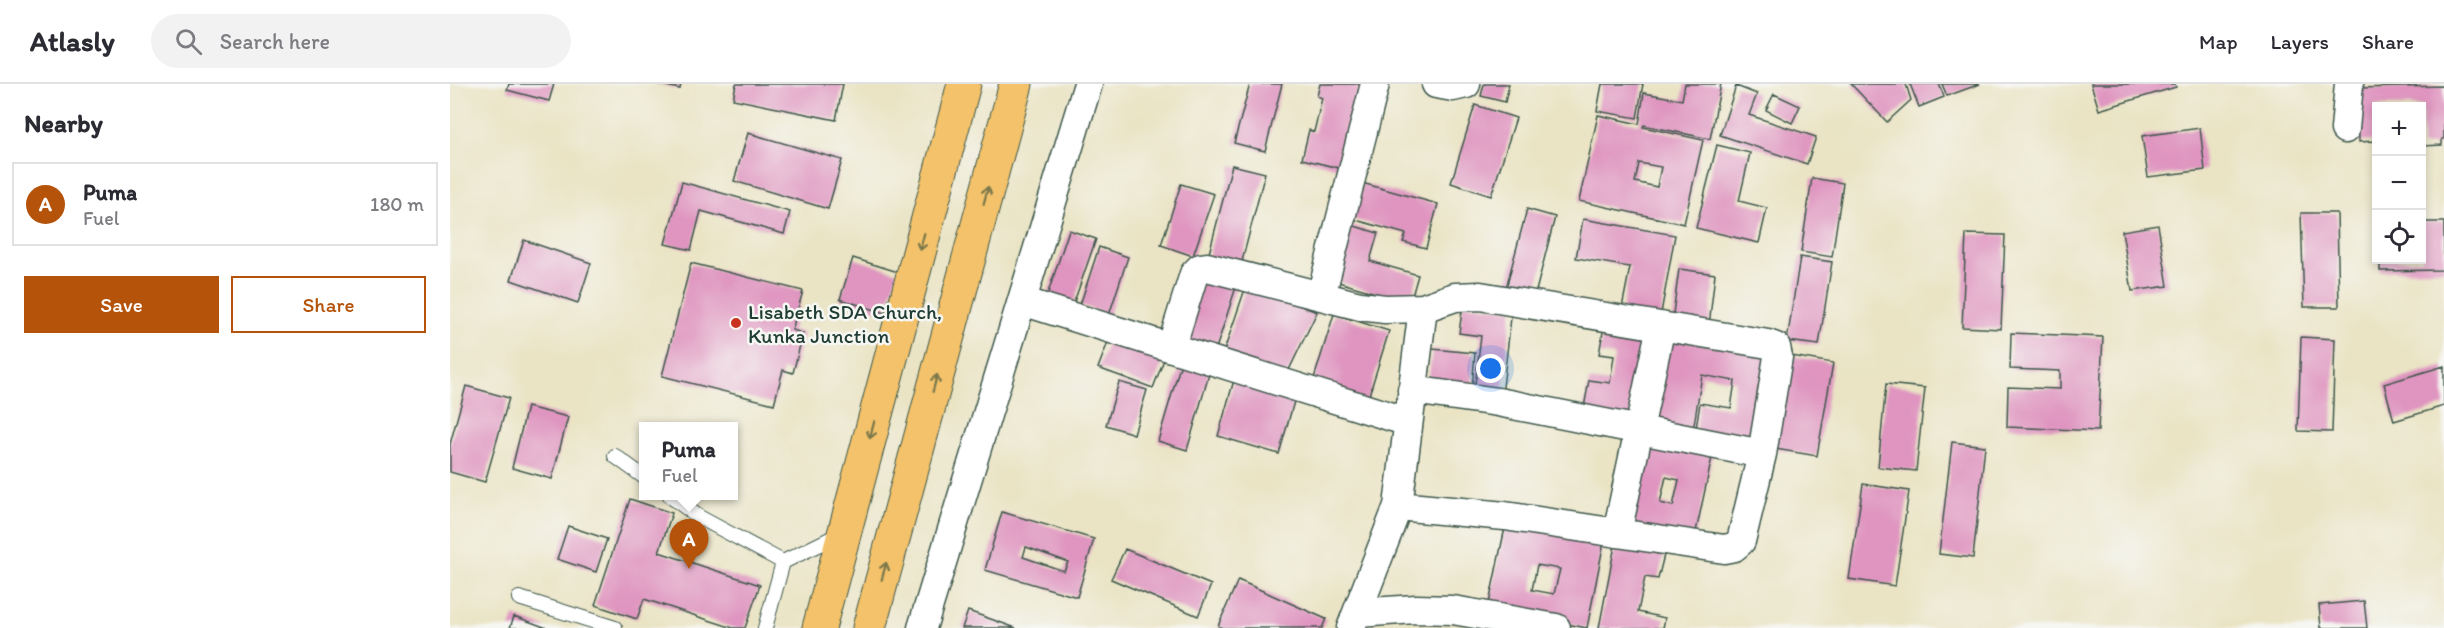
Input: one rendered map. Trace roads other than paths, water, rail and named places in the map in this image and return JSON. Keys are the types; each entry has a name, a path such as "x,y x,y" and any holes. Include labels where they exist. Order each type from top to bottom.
{"main road":[{"path":"819,628 964,84"},
{"path":"869,628 1016,84"}],"street":[{"path":"922,628 1088,84"},
{"path":"1321,297 1375,84"},
{"path":"1436,84 1453,87 1466,84"},
{"path":"2344,129 2349,84"},
{"path":"1171,348 1194,274 1200,268 1207,267 1360,306 1385,309 1422,308 1455,297 1480,297 1776,347 1778,357 1762,454 1741,541 1734,547 1724,549 1505,516 1398,506"},
{"path":"1022,301 1408,422"},
{"path":"1354,621 1398,506 1422,308"},
{"path":"1617,533 1661,326"},
{"path":"1412,390 1498,402 1762,454"},
{"path":"1354,621 1416,609 1453,610 1556,628"}],"lane":[{"path":"615,456 639,473"},
{"path":"677,500 699,517 783,562"},
{"path":"765,628 783,562 844,532"},
{"path":"519,598 615,628"}],"place":[{"name":"Lisabeth SDA Church, Kunka Junction","path":"736,323"},
{"name":"Puma","path":"689,569"}]}
